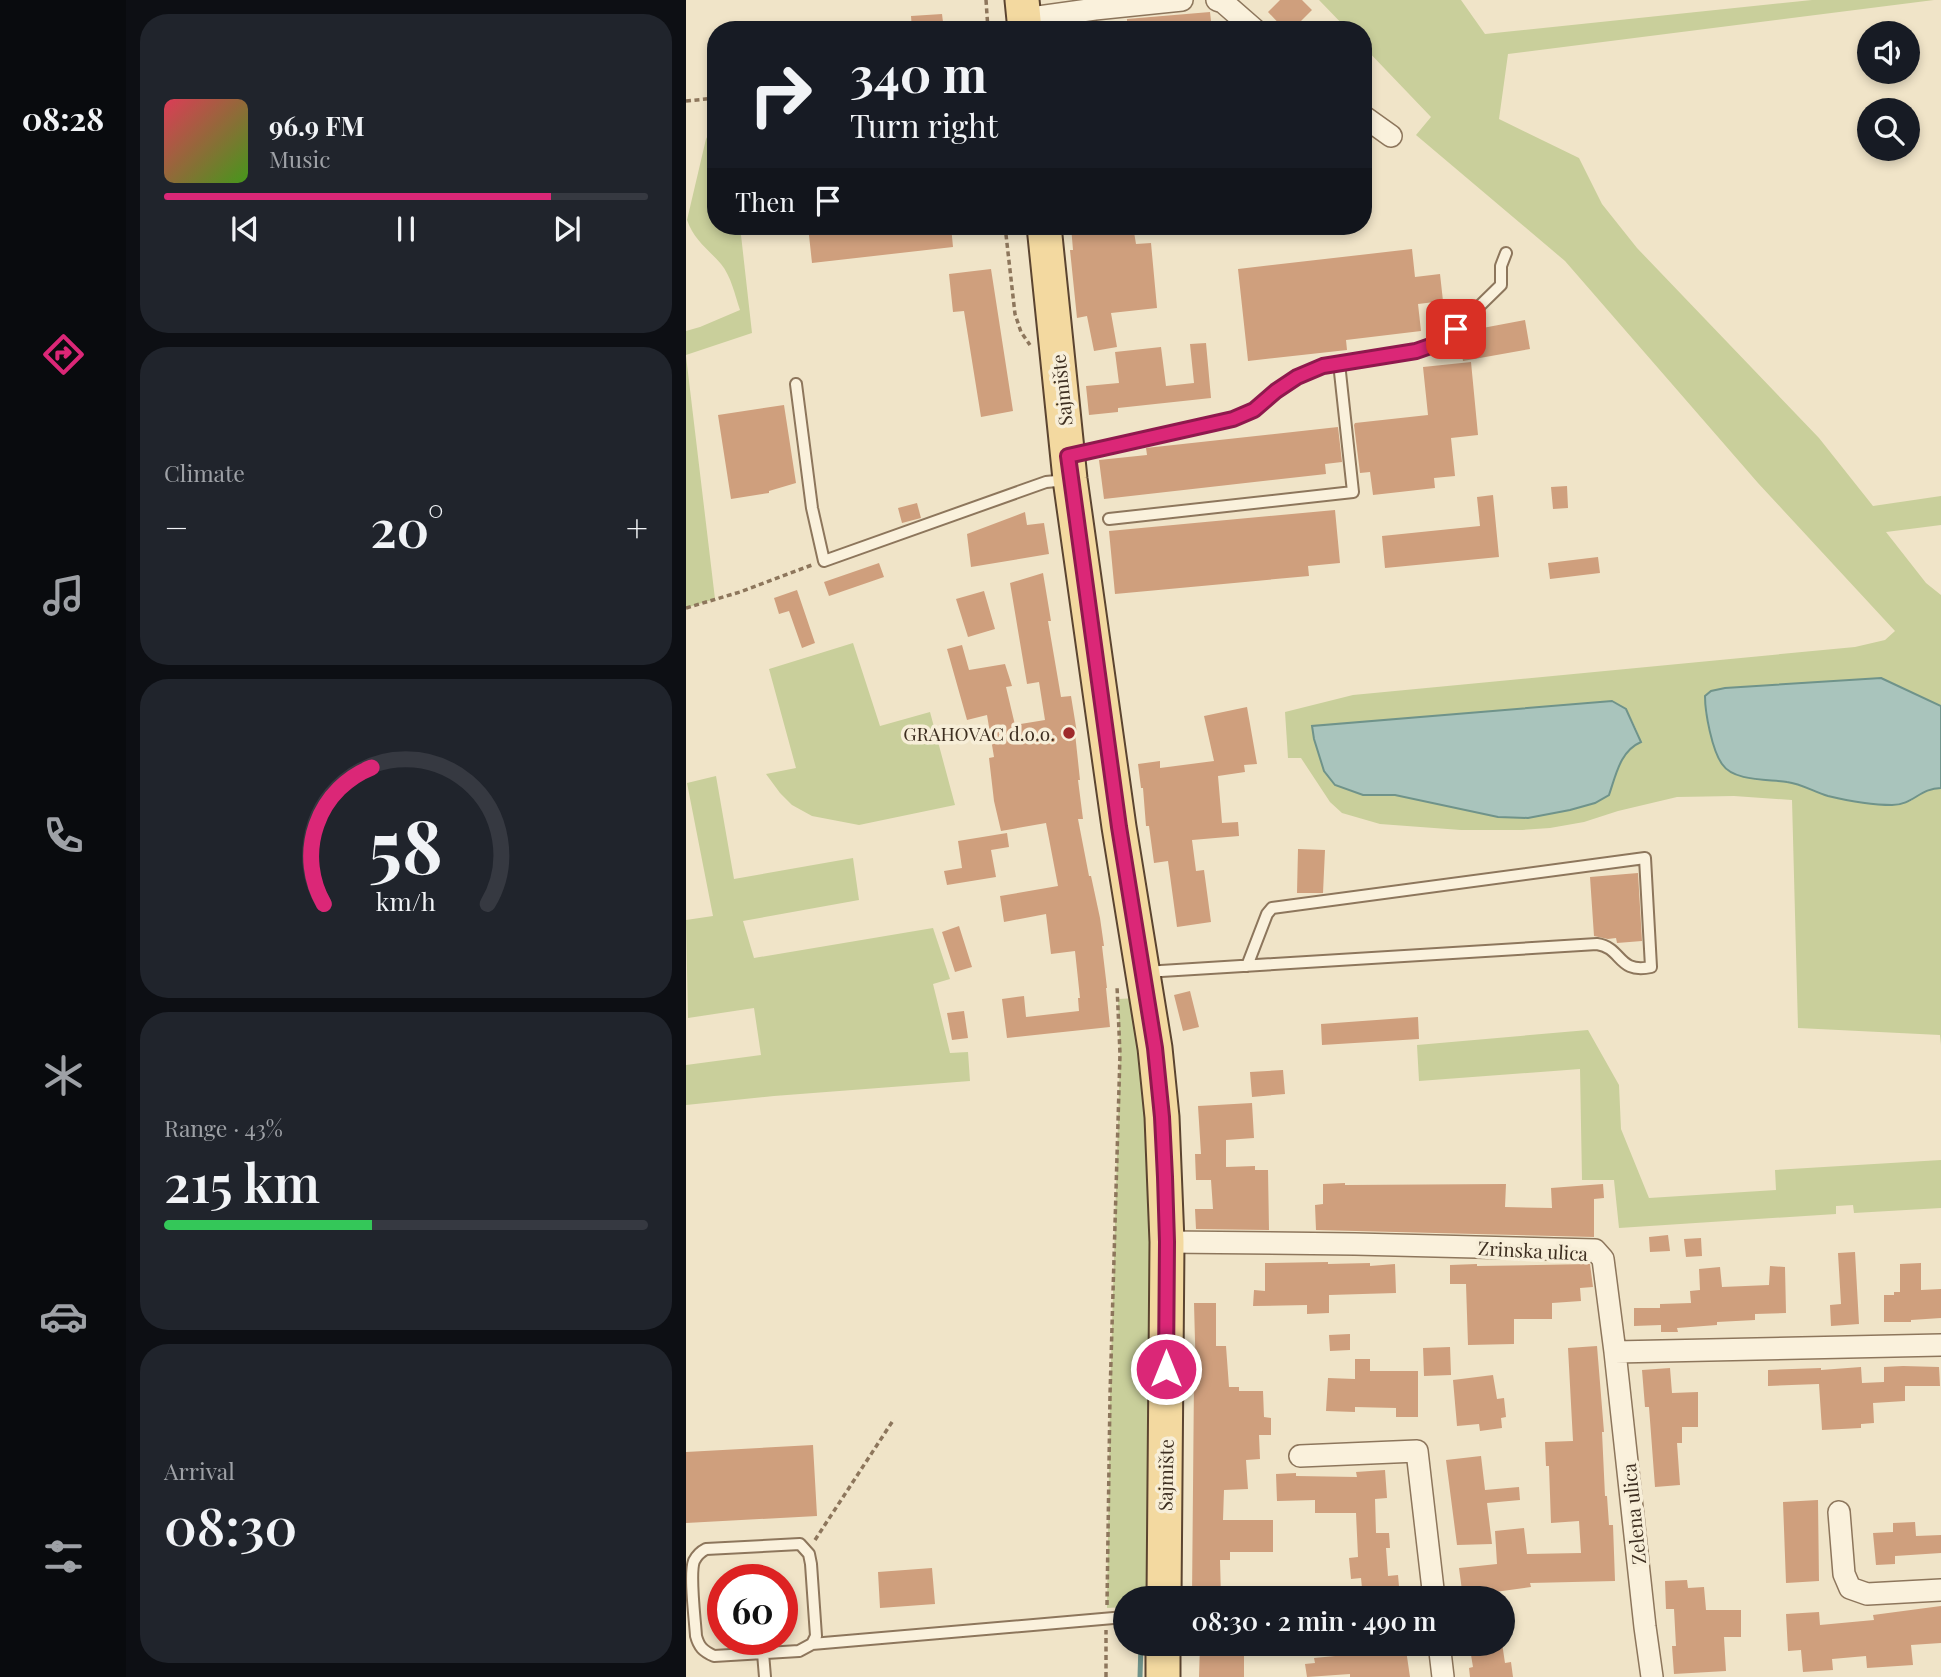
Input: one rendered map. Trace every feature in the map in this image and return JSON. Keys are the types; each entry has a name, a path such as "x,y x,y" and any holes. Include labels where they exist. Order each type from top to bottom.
{"main road":[{"name":"Sajmište","path":"1045,235 1069,468 1119,827 1130,978 1155,1048 1162,1117 1167,1242 1164,1586"},
{"path":"1163,1656 1163,1677"}],"street":[{"path":"1024,16 1182,0"},
{"path":"1217,0 1245,21"},
{"path":"1372,122 1391,136"},
{"name":"Zrinska ulica","path":"1167,1242 1595,1250 1603,1259 1615,1352"},
{"path":"1615,1352 1941,1345"},
{"name":"Zelena ulica","path":"1615,1352 1652,1677"},
{"path":"1300,1456 1417,1451 1433,1586"},
{"path":"1839,1512 1844,1574 1850,1588 1867,1594 1941,1590"},
{"path":"1441,1656 1443,1677"}],"lane":[{"path":"796,384 812,508 824,561 1046,482 1069,468 1233,419 1254,410 1297,377 1323,366 1416,351 1436,344 1456,329 1501,285 1501,266 1506,253"},
{"path":"1109,519 1353,492 1339,363"},
{"path":"1130,978 1247,966 1597,944 1605,946 1629,968 1651,967 1645,858 1272,908 1267,914 1247,966"},
{"path":"707,1653 698,1643 696,1636 693,1564 701,1551 706,1549 800,1544 807,1552 811,1564 816,1636 813,1644"},
{"path":"798,1651 813,1644 1113,1617"},
{"path":"711,1655 730,1655"},
{"path":"763,1655 765,1677"}],"path":[{"path":"986,0 987,21"},
{"path":"686,101 707,99"},
{"path":"1006,235 1015,314 1021,332 1034,350"},
{"path":"686,608 740,592 824,561"},
{"path":"1105,1677 1120,1054 1130,978"},
{"path":"807,1552 894,1419"}],"green space":[{"path":"1319,0 1461,0 1485,34 1812,0 1934,0 1508,54 1499,119 1579,158 1602,204 1637,248 1819,438 1873,506 1941,496 1941,525 1886,532 1926,583 1941,595 1941,706 1881,678 1705,697 1705,711 1715,747 1756,780 1789,782 1829,796 1864,803 1895,805 1911,801 1922,791 1941,788 1941,1045 1940,1035 1798,1028 1792,800 1734,796 1677,797 1584,822 1522,830 1461,830 1380,824 1342,813 1330,802 1301,758 1288,758 1285,712 1353,695 1855,647 1885,640 1895,631 1758,483 1565,261 1416,135 1431,117 1372,55 1372,21 1339,21","holes":["1612,701 1623,707 1641,742 1623,757 1609,795 1595,803 1528,818 1498,817 1395,795 1363,795 1324,771 1312,727"]},
{"path":"706,139 707,235 741,235 752,333 686,355 686,331 740,310 724,269 697,239 687,220"},
{"path":"686,356 715,599 686,608"},
{"path":"853,643 880,726 930,712 955,805 859,825 812,816 792,805 766,774 796,768 769,669"},
{"path":"716,776 734,879 853,858 859,900 743,921 754,958 933,928 950,979 933,984 950,1053 968,1052 970,1081 686,1105 686,1065 761,1055 754,1008 688,1018 686,920 713,916 687,783"},
{"path":"1137,998 1152,1145 1151,1586 1113,1586 1113,1608 1107,1608 1120,1054 1118,999"},
{"path":"1588,1030 1619,1085 1621,1129 1649,1198 1776,1190 1775,1170 1941,1160 1941,1208 1854,1213 1853,1205 1836,1206 1836,1214 1619,1228 1614,1180 1582,1180 1580,1069 1419,1081 1417,1045"}],"water":[{"path":"1881,678 1941,706 1941,788 1927,791 1899,804 1852,801 1828,796 1792,783 1743,777 1728,770 1718,758 1706,712 1705,696 1711,691"},
{"path":"1612,701 1626,709 1641,742 1623,757 1609,795 1595,803 1528,818 1498,817 1395,795 1363,795 1335,785 1324,771 1312,726"}],"building":[{"path":"1280,0 1302,0 1312,10 1301,21 1276,21 1268,12"},
{"path":"1210,12 1211,21 1127,21"},
{"path":"942,14 943,21 911,21 911,16"},
{"path":"809,235 952,235 953,247 812,263"},
{"path":"1072,235 1134,235 1136,244 1151,243 1157,308 1111,313 1117,347 1094,351 1087,316 1077,318 1070,250 1073,250"},
{"path":"1412,249 1415,277 1440,274 1443,301 1418,304 1421,331 1346,340 1347,350 1248,361 1238,269"},
{"path":"991,269 1013,411 981,417 964,311 953,312 949,274"},
{"path":"1525,320 1530,349 1463,361 1459,338 1473,335 1472,330"},
{"path":"1206,343 1211,398 1118,408 1118,412 1089,415 1086,386 1119,383 1115,352 1161,347 1166,386 1194,383 1190,344"},
{"path":"1471,362 1478,435 1451,438 1455,476 1434,478 1435,488 1373,495 1370,472 1360,473 1355,423 1428,415 1423,367"},
{"path":"784,405 796,483 769,493 731,499 718,415"},
{"path":"1338,427 1342,462 1325,464 1326,474 1104,499 1099,460 1147,455 1146,448"},
{"path":"1567,486 1568,508 1553,509 1551,487"},
{"path":"1493,495 1499,557 1385,568 1382,536 1480,526 1477,497"},
{"path":"917,503 921,518 902,523 898,508"},
{"path":"1335,510 1340,563 1308,566 1309,576 1115,594 1109,531"},
{"path":"1025,512 1027,525 1044,523 1049,554 971,567 967,534"},
{"path":"1598,557 1600,573 1550,579 1548,563"},
{"path":"879,563 884,577 829,596 824,582"},
{"path":"1043,573 1061,697 1071,696 1077,733 1078,780 1083,819 1078,819 1100,918 1110,1027 1007,1038 1002,999 1024,996 1026,1017 1079,1011 1075,951 1051,954 1046,914 1004,922 1000,896 1058,886 1046,823 1001,831 994,801 989,758 994,757 987,715 967,720 947,649 962,645 969,670 1005,664 1012,686 1006,687 1015,725 1045,720 1039,682 1027,684 1010,583"},
{"path":"797,590 815,643 802,648 789,611 779,614 774,598"},
{"path":"984,591 995,629 968,637 956,599"},
{"path":"1247,707 1257,764 1244,765 1245,772 1218,776 1222,823 1238,822 1239,836 1192,840 1196,871 1204,870 1211,922 1177,927 1168,861 1154,863 1138,764 1160,761 1160,768 1214,761 1204,716"},
{"path":"1007,833 1009,847 991,850 996,877 947,885 944,871 962,868 958,841"},
{"path":"1298,849 1325,850 1323,893 1297,893"},
{"path":"1638,873 1642,941 1617,943 1616,938 1594,936 1590,877"},
{"path":"959,926 972,967 955,972 942,932"},
{"path":"1190,991 1199,1027 1183,1031 1174,995"},
{"path":"964,1011 968,1038 952,1040 947,1013"},
{"path":"1418,1017 1419,1039 1322,1045 1321,1024"},
{"path":"1283,1070 1285,1094 1252,1097 1250,1072"},
{"path":"1252,1103 1254,1138 1226,1140 1226,1167 1255,1166 1255,1170 1268,1170 1269,1230 1196,1229 1195,1209 1213,1209 1211,1180 1196,1180 1195,1154 1201,1154 1198,1106"},
{"path":"1323,1184 1506,1184 1505,1207 1552,1208 1551,1188 1603,1184 1604,1198 1594,1199 1594,1237 1316,1230 1315,1205 1323,1204"},
{"path":"1668,1235 1670,1251 1650,1252 1649,1237"},
{"path":"1701,1238 1702,1256 1686,1257 1684,1239"},
{"path":"1855,1252 1859,1324 1831,1326 1830,1305 1841,1304 1838,1253"},
{"path":"1265,1263 1370,1263 1370,1266 1395,1264 1396,1293 1329,1295 1329,1313 1307,1314 1307,1305 1253,1306 1254,1290 1265,1291"},
{"path":"1921,1263 1921,1290 1941,1289 1941,1318 1884,1322 1884,1295 1900,1292 1900,1264"},
{"path":"1590,1264 1593,1287 1580,1288 1581,1301 1552,1303 1552,1319 1514,1319 1514,1344 1468,1345 1466,1284 1450,1284 1450,1265"},
{"path":"1770,1266 1785,1267 1786,1313 1755,1314 1755,1320 1677,1328 1678,1332 1661,1332 1661,1325 1634,1326 1634,1308 1660,1308 1660,1304 1691,1303 1690,1291 1700,1290 1699,1269 1720,1267 1722,1287 1769,1285"},
{"path":"1194,1303 1216,1303 1216,1346 1226,1346 1229,1387 1239,1387 1239,1391 1263,1391 1264,1417 1271,1418 1271,1435 1259,1435 1260,1459 1246,1460 1248,1489 1224,1490 1223,1520 1273,1520 1273,1552 1230,1552 1230,1560 1220,1560 1221,1586 1192,1586 1196,1379"},
{"path":"1350,1334 1350,1350 1330,1351 1329,1335"},
{"path":"1597,1346 1604,1432 1605,1496 1609,1525 1613,1525 1615,1581 1530,1583 1531,1587 1515,1589 1515,1586 1461,1586 1459,1568 1497,1564 1495,1531 1524,1528 1527,1554 1581,1553 1579,1521 1551,1523 1549,1466 1546,1466 1545,1442 1573,1441 1568,1348"},
{"path":"1450,1347 1451,1375 1424,1376 1423,1348"},
{"path":"1355,1359 1370,1359 1370,1371 1418,1371 1418,1417 1396,1417 1396,1408 1355,1407 1355,1412 1326,1411 1328,1378 1355,1379"},
{"path":"1861,1367 1862,1383 1884,1382 1884,1367 1939,1367 1940,1386 1905,1386 1905,1401 1873,1403 1874,1423 1861,1424 1861,1428 1822,1430 1819,1384 1768,1386 1768,1370"},
{"path":"1670,1368 1672,1393 1698,1392 1698,1427 1682,1427 1682,1443 1677,1443 1680,1485 1655,1487 1649,1407 1645,1407 1642,1370"},
{"path":"1493,1375 1497,1399 1504,1398 1506,1417 1501,1418 1502,1428 1480,1431 1479,1424 1457,1426 1453,1380"},
{"path":"813,1445 817,1516 686,1523 686,1452"},
{"path":"1481,1456 1485,1490 1519,1487 1520,1500 1487,1503 1492,1544 1457,1545 1446,1460"},
{"path":"1385,1470 1387,1498 1375,1499 1376,1533 1389,1533 1390,1548 1386,1548 1388,1576 1398,1575 1399,1586 1362,1586 1361,1578 1351,1579 1349,1558 1358,1557 1356,1513 1315,1513 1315,1500 1277,1501 1276,1474 1357,1477 1356,1472"},
{"path":"1818,1500 1819,1581 1786,1583 1783,1502"},
{"path":"1915,1522 1916,1536 1941,1535 1941,1553 1895,1556 1895,1564 1876,1565 1873,1533 1893,1532 1893,1523"},
{"path":"932,1568 935,1604 880,1608 878,1572"},
{"path":"1687,1580 1688,1588 1704,1587 1706,1610 1741,1610 1741,1637 1724,1637 1726,1671 1674,1674 1674,1609 1666,1609 1665,1581"},
{"path":"1941,1606 1941,1643 1911,1645 1913,1665 1867,1668 1866,1656 1832,1659 1833,1670 1803,1672 1801,1650 1788,1651 1786,1614 1819,1612 1820,1625 1874,1620 1873,1615"},
{"path":"1200,1656 1244,1656 1244,1677 1199,1677"},
{"path":"1407,1656 1410,1677 1350,1677 1350,1674 1307,1677 1305,1664 1315,1663 1314,1658"},
{"path":"1471,1656 1504,1656 1505,1663 1511,1662 1513,1677 1470,1677 1469,1668 1473,1667"}],"waterway":[{"path":"1140,1677 1141,1656"}],"place":[{"name":"GRAHOVAC d.o.o.","path":"1069,733"}],"route":[{"path":"1166,1369 1165,1177 1155,1048 1119,827 1068,456 1233,419 1254,410 1297,377 1323,366 1416,351 1436,344 1456,329"}]}
